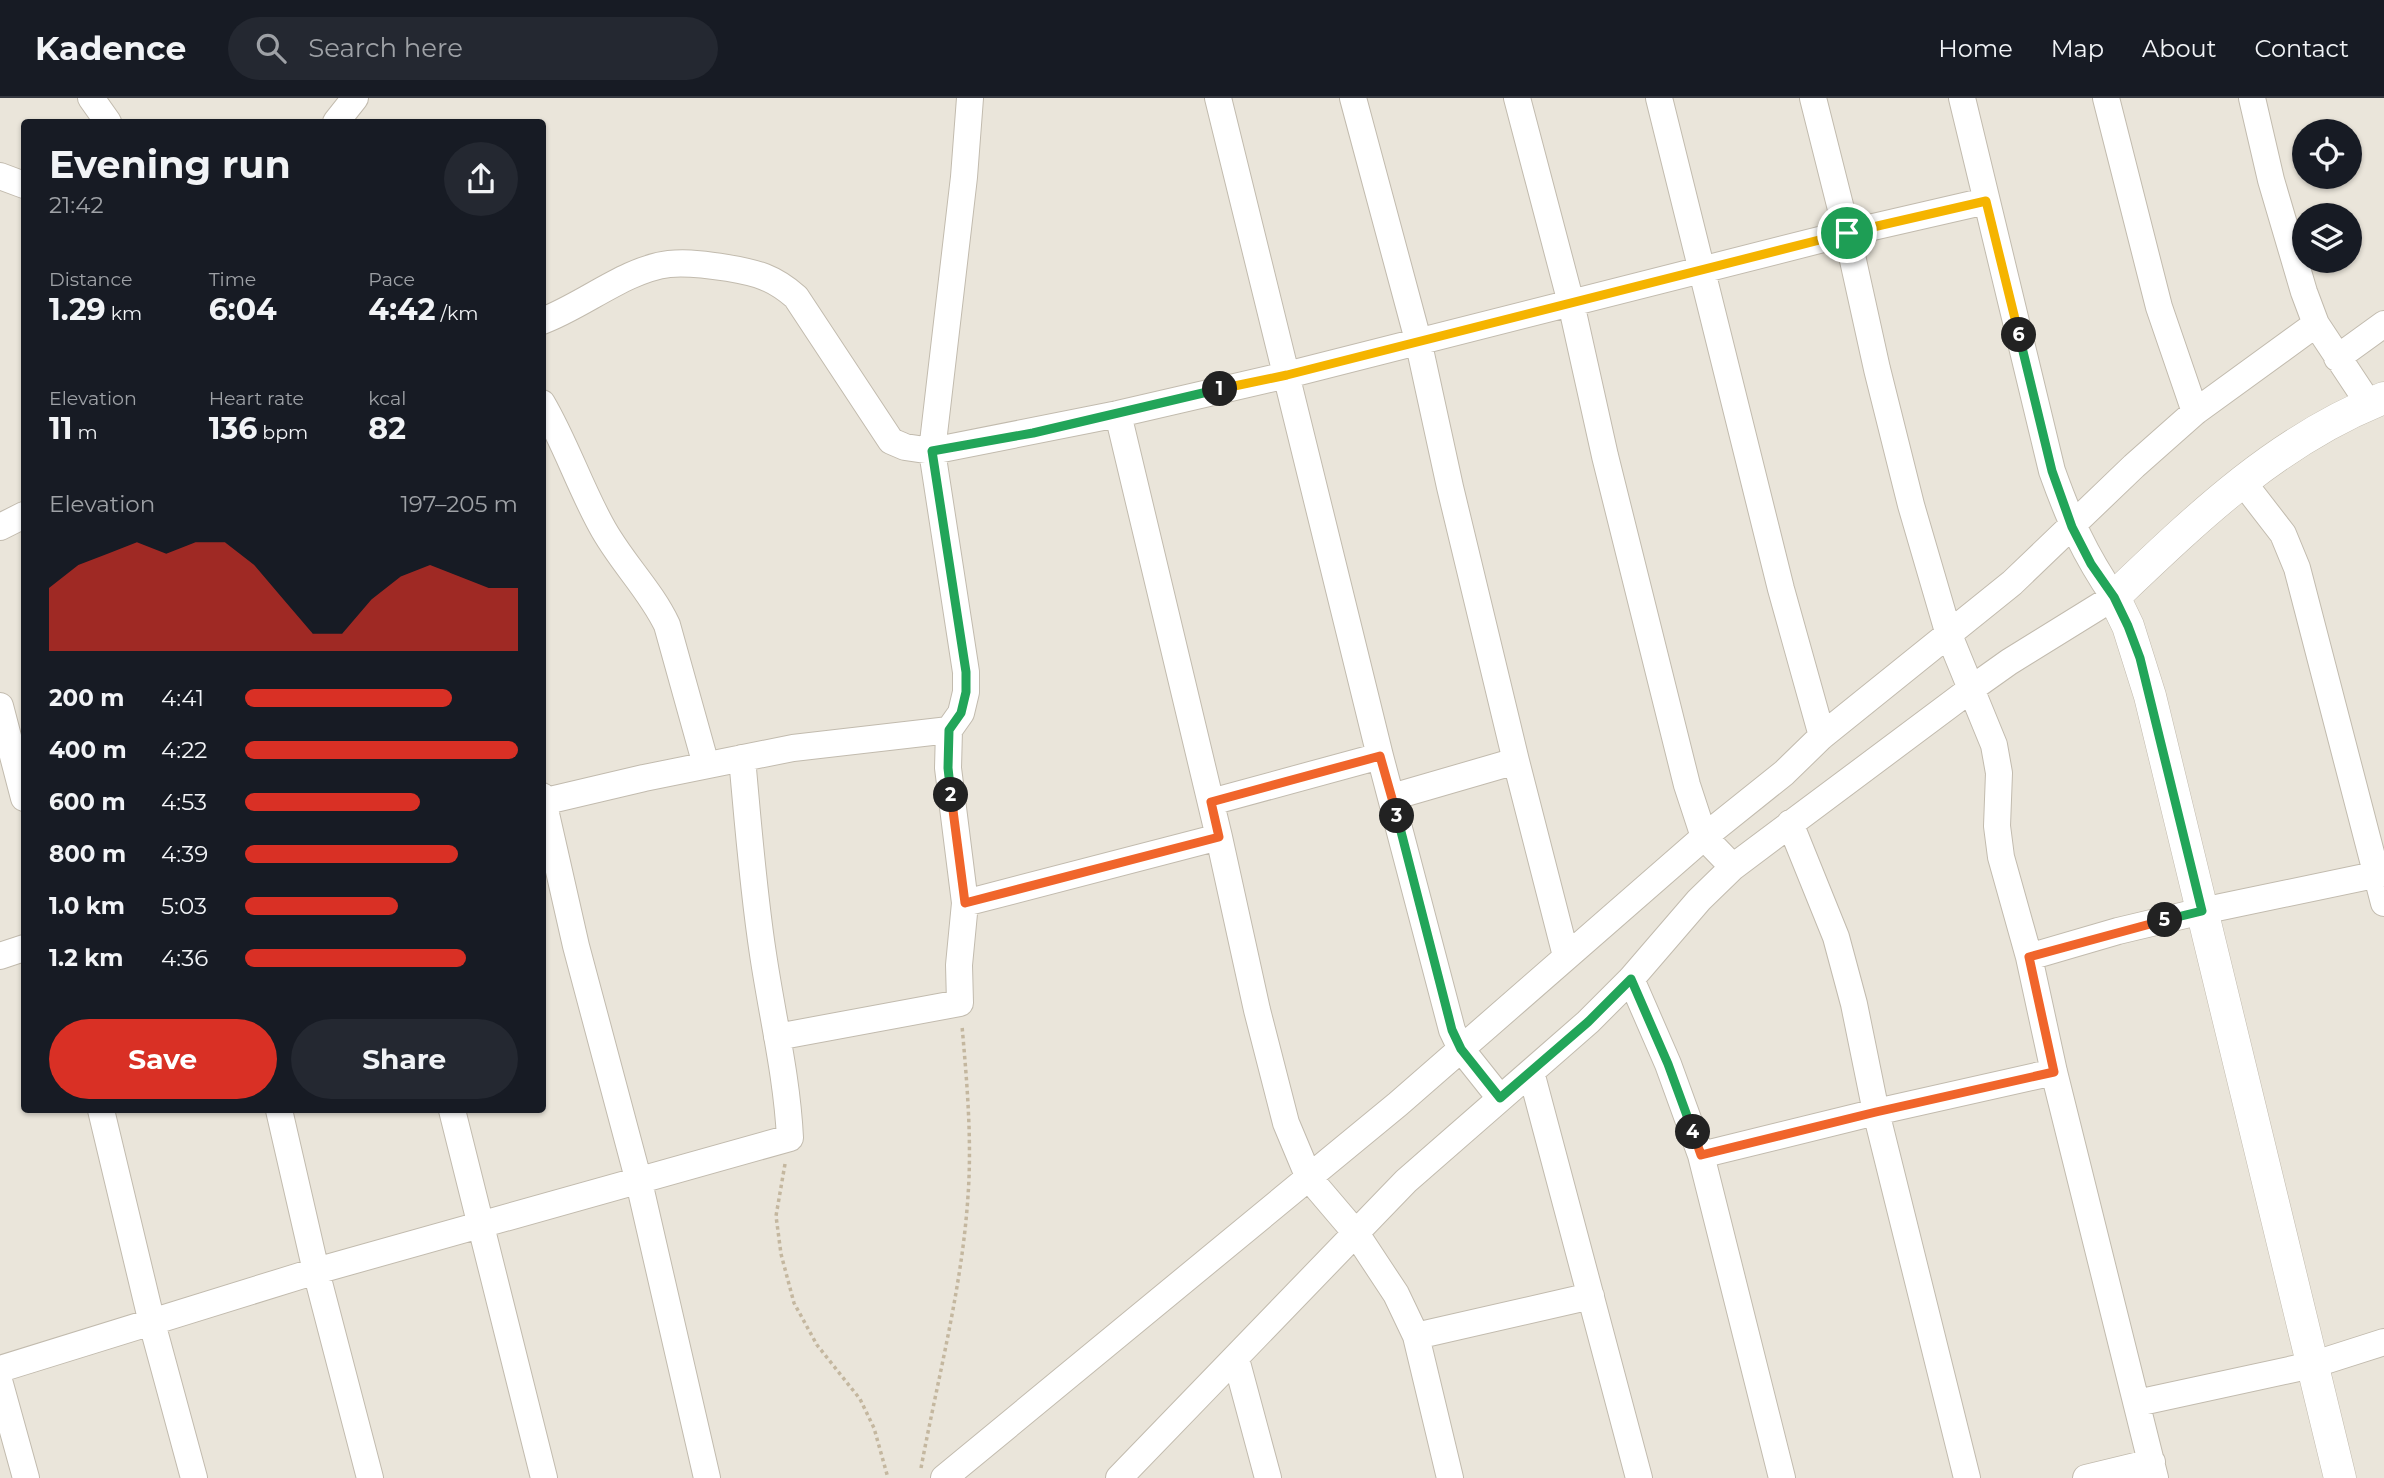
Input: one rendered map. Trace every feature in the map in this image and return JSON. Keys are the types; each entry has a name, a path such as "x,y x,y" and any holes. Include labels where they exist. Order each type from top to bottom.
{"street":[{"path":"90,98 106,119"},
{"path":"338,119 355,98"},
{"path":"777,1037 960,1003 959,965 965,903 948,768 949,730 961,713 966,692 966,672 932,451 964,177 970,98"},
{"path":"1218,98 1380,756 1452,1030 1461,1049 1500,1098"},
{"path":"1353,98 1418,340 1450,487 1566,956"},
{"path":"1517,98 1571,303 1605,456 1687,785 1704,837 1733,867"},
{"path":"1659,98 1774,564 1822,736"},
{"path":"1813,98 1892,431 1949,635 1994,745 1999,773 1997,826 2001,857 2029,957 2054,1072 2153,1470 2086,1478"},
{"path":"1962,98 2052,471 2072,527 2091,564 2114,597 2128,626 2143,671 2256,1124 2340,1478"},
{"path":"2106,98 2159,307 2195,412"},
{"path":"1119,1478 1406,1181 1531,1072 1631,979 1699,900 1733,867 1970,689 2114,597 2242,481 2308,434 2376,401 2337,358 2316,324 2271,180 2252,98"},
{"path":"0,176 21,184"},
{"path":"546,319 640,272 668,264 700,264 760,274 780,284 796,297 891,441 905,447 932,451 1118,414 1287,375 1847,233 1986,201"},
{"path":"944,1478 1309,1178 1704,837 1784,773 1822,736 2012,583 2134,466 2195,412 2316,324"},
{"path":"2337,358 2384,324"},
{"path":"546,410 601,525 658,607 667,625 706,765"},
{"path":"1118,414 1211,802 1257,1010 1286,1123 1309,1178 1355,1232 1396,1294 1416,1336 1450,1478"},
{"path":"2242,481 2283,534 2297,568 2380,874 2384,903"},
{"path":"0,527 21,516"},
{"path":"0,706 21,786"},
{"path":"546,799 793,748 949,730"},
{"path":"1211,802 1380,756"},
{"path":"0,1370 316,1271 790,1138 786,1089 751,859 742,758"},
{"path":"1392,797 1516,761"},
{"path":"1784,773 1800,816 1854,1004 1876,1112 1967,1478"},
{"path":"546,813 576,946 639,1182 706,1478"},
{"path":"965,903 1219,837"},
{"path":"2029,957 2118,931 2202,911 2380,874"},
{"path":"0,956 21,949"},
{"path":"1631,979 1668,1064 1701,1155 1783,1478"},
{"path":"1531,1072 1639,1478"},
{"path":"1701,1155 2054,1072"},
{"path":"102,1113 152,1323 194,1478"},
{"path":"280,1113 316,1271 370,1478"},
{"path":"453,1113 544,1478"},
{"path":"1416,1336 1591,1296"},
{"path":"2137,1404 2312,1365 2384,1342"},
{"path":"1236,1359 1268,1478"},
{"path":"0,1384 26,1478"}],"path":[{"path":"919,1478 950,1333 969,1194 968,1089 960,1003"},
{"path":"790,1138 776,1216 781,1254 794,1303 817,1345 860,1399 874,1428 888,1478"}],"shaded area":[{"path":"0,98 2384,98 2384,1478 0,1478"}],"route":[{"path":"1986,201 2052,471 2072,527 2128,626 2150,696 2202,911 2118,931 2029,957 2054,1072 1701,1155 1668,1064 1631,979 1588,1022 1500,1098 1461,1049 1452,1030 1380,756 1211,802 1219,837 965,903 948,768 949,730 961,713 966,692 966,672 932,451 1033,433 1287,375 1847,233 1986,201"}]}
